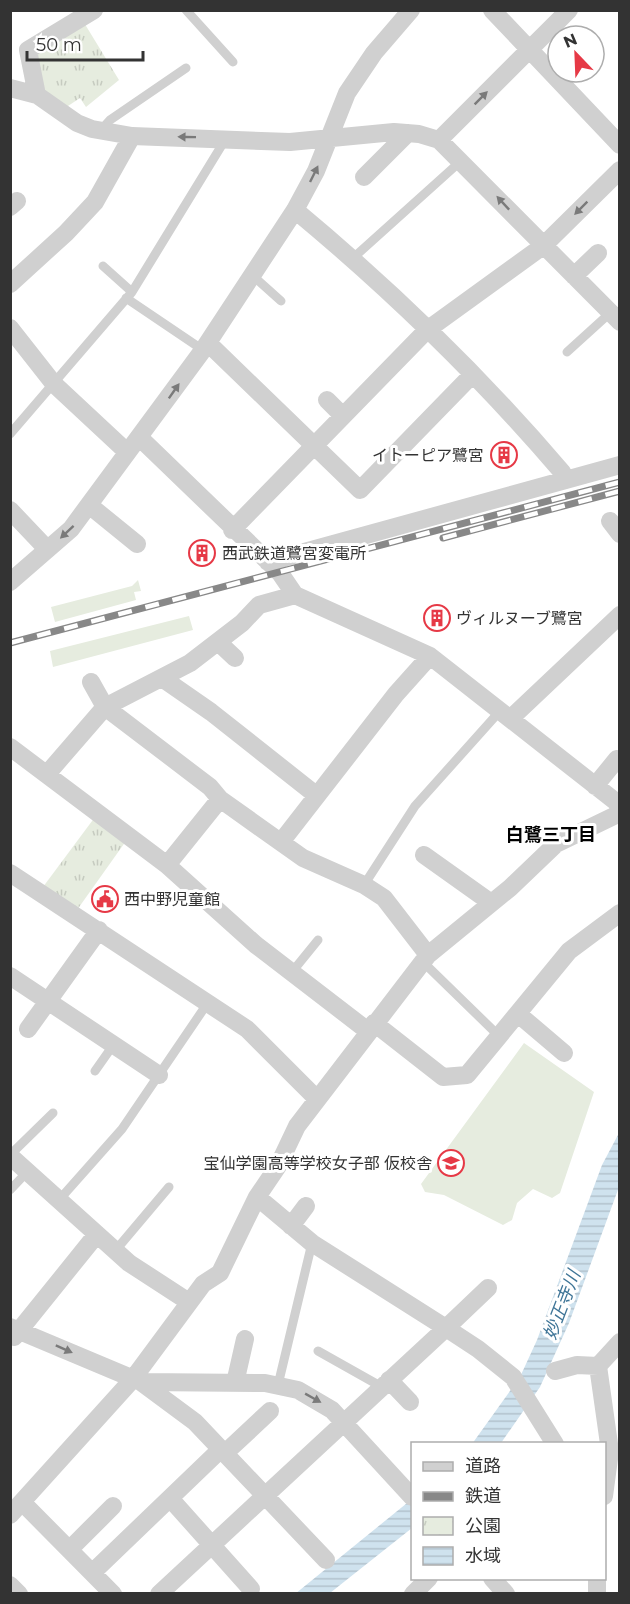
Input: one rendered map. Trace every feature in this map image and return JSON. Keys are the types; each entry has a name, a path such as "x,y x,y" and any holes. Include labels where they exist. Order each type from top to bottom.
{"street":[{"path":"37,95 28,50 61,18 94,10"},
{"path":"492,10 620,145"},
{"path":"440,140 569,10"},
{"path":"10,582 71,530 205,346 295,210 316,171 347,93 402,14"},
{"path":"10,88 37,95 77,123 132,136 290,142 310,141 328,136 408,133 440,140 615,317"},
{"path":"364,177 408,133"},
{"path":"10,284 66,233 94,202 132,136"},
{"path":"232,530 427,330 543,246 620,170"},
{"path":"295,210 353,258 427,330 529,433 562,472 565,480"},
{"path":"574,276 598,253"},
{"path":"10,328 54,384 127,452"},
{"path":"205,346 360,490 472,375"},
{"path":"327,400 343,416"},
{"path":"140,438 232,530 286,580 295,595 430,656 620,805"},
{"path":"268,562 620,465"},
{"path":"89,505 137,544"},
{"path":"10,510 47,549"},
{"path":"47,774 105,707 190,663 218,642 259,605 295,595"},
{"path":"506,714 620,615"},
{"path":"218,642 235,658"},
{"path":"281,842 316,795 430,656"},
{"path":"162,678 211,712 316,795"},
{"path":"91,682 105,707 210,787 220,799 303,858 364,885 384,898 400,933 425,958"},
{"path":"10,747 167,865 256,945 443,1077 467,1075 569,951 620,913"},
{"path":"596,786 617,759"},
{"path":"167,865 220,799"},
{"path":"113,1593 70,1548 16,1509 137,1381 189,1302 203,1284 220,1273 257,1197 316,1098 425,958 490,902 510,888 556,844 614,816 620,810"},
{"path":"424,855 490,902"},
{"path":"10,873 247,1029 316,1098"},
{"path":"28,1029 99,930"},
{"path":"10,976 159,1075"},
{"path":"518,1014 564,1053"},
{"path":"10,1155 129,1263 189,1302"},
{"path":"257,1197 312,1243 478,1348 517,1381 554,1442"},
{"path":"291,1226 306,1206"},
{"path":"97,1234 14,1332 137,1381 195,1422 326,1560"},
{"path":"159,1593 488,1288"},
{"path":"235,1383 245,1339"},
{"path":"598,1366 620,1342"},
{"path":"555,1371 578,1365 598,1366"},
{"path":"598,1366 611,1449 606,1483"},
{"path":"137,1381 278,1385 298,1390 318,1400 344,1422 411,1496"},
{"path":"386,1383 410,1402"},
{"path":"93,1572 223,1451 270,1411"},
{"path":"176,1505 251,1588"},
{"path":"70,1548 113,1506"},
{"path":"413,1593 427,1580"},
{"path":"494,1580 506,1593"},
{"path":"10,1585 19,1593"}],"lane":[{"path":"186,10 233,62"},
{"path":"101,130 110,120 186,68"},
{"path":"10,435 129,295 226,138"},
{"path":"353,258 462,160"},
{"path":"103,266 129,295 205,346"},
{"path":"252,275 281,301"},
{"path":"567,352 615,317"},
{"path":"364,885 415,806 506,714"},
{"path":"292,972 318,940"},
{"path":"425,958 500,1037"},
{"path":"59,1200 122,1129 207,1004"},
{"path":"95,1071 114,1044"},
{"path":"10,1155 53,1113"},
{"path":"10,1190 28,1171"},
{"path":"115,1251 169,1187"},
{"path":"278,1385 312,1243"},
{"path":"318,1351 386,1383"}],"green space":[{"path":"83,21 119,80 86,107 80,98 65,108 42,92 34,52"},
{"path":"138,580 141,591 134,592 136,600 55,622 51,607 132,586"},
{"path":"189,616 193,630 53,667 50,651"},
{"path":"95,817 126,841 77,910 43,887"},
{"path":"524,1043 594,1092 560,1193 552,1198 533,1189 517,1203 512,1220 503,1225 444,1195 425,1192 421,1184"}],"water":[{"name":"妙正寺川","path":"619,1133 619,1187 569,1323 540,1387 502,1442 473,1442 520,1377 537,1340 602,1165"},
{"path":"411,1500 411,1529 330,1593 295,1594"}],"railway":[{"path":"10,643 620,482"},
{"path":"443,538 620,491"}],"place":[{"name":"イトーピア鷺宮","path":"504,455"},
{"name":"西武鉄道鷺宮変電所","path":"202,553"},
{"name":"ヴィルヌーブ鷺宮","path":"437,618"},
{"name":"西中野児童館","path":"105,899"},
{"name":"宝仙学園高等学校女子部 仮校舎","path":"451,1163"}],"district":[{"name":"白鷺三丁目","path":"551,835"}]}
